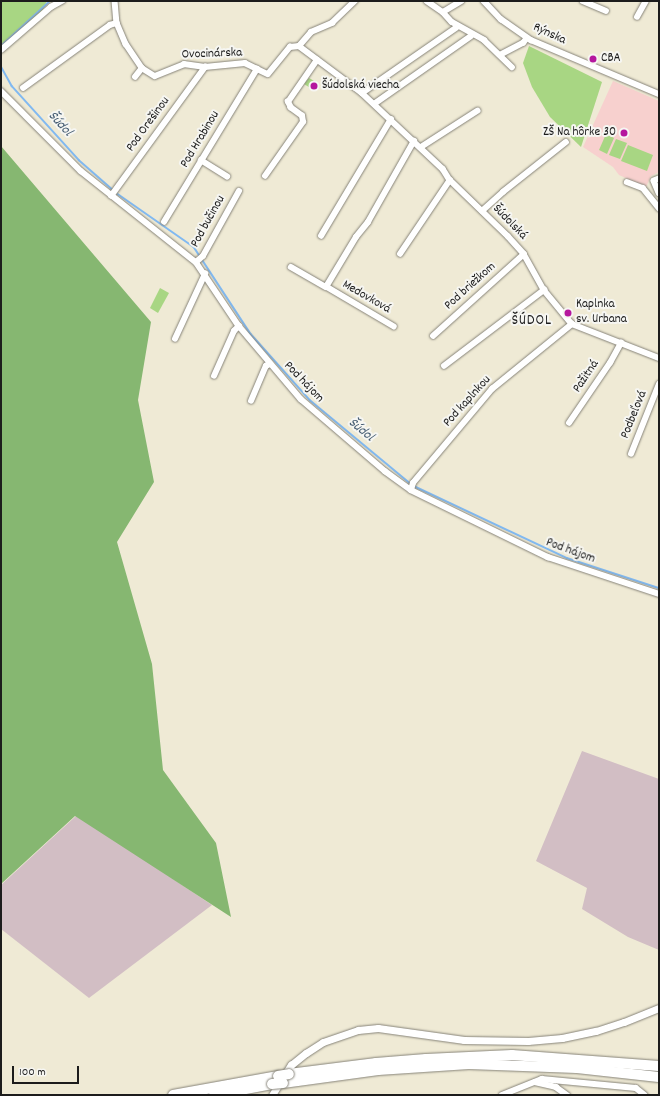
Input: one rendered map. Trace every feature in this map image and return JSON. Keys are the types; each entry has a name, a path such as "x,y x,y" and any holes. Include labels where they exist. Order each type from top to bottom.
{"highway":[{"path":"214,1095 278,1081 289,1074 376,1063 426,1059 512,1055 659,1066"},
{"path":"173,1095 378,1070 469,1064 577,1068 659,1077"}],"street":[{"path":"1,50 51,6 62,1"},
{"path":"115,1 117,23 126,44 142,68 135,77"},
{"path":"299,46 311,32 332,22 355,1"},
{"path":"427,1 443,12 452,22 475,34 512,67"},
{"path":"443,12 461,1"},
{"name":"Rýnska","path":"484,1 497,15 527,38 659,94"},
{"path":"583,1 606,10"},
{"path":"637,17 646,1"},
{"path":"23,88 110,25 117,23"},
{"path":"362,93 456,28"},
{"path":"374,104 471,36"},
{"path":"500,55 523,43 527,38"},
{"name":"Šúdolská","path":"299,46 362,93 443,169 450,180 524,254 544,290 572,324 587,331 658,356"},
{"name":"Ovocinárska","path":"142,68 155,76 184,64 205,67 245,63 268,74 290,47 299,46"},
{"path":"265,176 303,122 302,116 291,108 288,102 317,60"},
{"name":"Pod Orešinou","path":"111,196 205,67"},
{"name":"Pod Hrabinou","path":"164,222 257,69"},
{"name":"Pod hájom","path":"1,91 81,171 111,196 199,259 205,274 239,326 270,364 301,399 385,471 412,487 548,557 659,594"},
{"path":"420,147 477,111"},
{"path":"321,236 391,119"},
{"name":"Medovková","path":"326,287 356,237 368,222 414,142"},
{"path":"482,211 503,192 566,142"},
{"path":"201,160 227,176"},
{"path":"400,254 450,180"},
{"path":"656,180 659,194"},
{"path":"627,182 643,188 659,208"},
{"name":"Pod bučinou","path":"199,259 239,191"},
{"name":"Pod briežkom","path":"432,336 524,254"},
{"name":"Medovková","path":"291,266 394,327"},
{"path":"175,339 205,274"},
{"path":"444,366 544,290"},
{"name":"Pod kaplnkou","path":"412,487 492,389 572,324"},
{"path":"214,376 234,331 239,326"},
{"name":"Pažitná","path":"569,423 621,343"},
{"path":"251,401 266,366 270,364"},
{"name":"Podbeľová","path":"631,454 659,384"},
{"path":"272,1095 291,1065 306,1053 323,1042 358,1030 378,1028 464,1040 528,1041 562,1038 596,1031 659,1008"},
{"path":"502,1095 542,1079 636,1088 645,1095"},
{"path":"565,1081 565,1093"},
{"path":"535,1082 556,1087 565,1093"}],"shaded area":[{"name":"ZŠ Na hôrke 30","path":"613,81 659,101 659,172 651,176 646,187 619,175 613,167 583,147"},
{"path":"582,751 659,779 659,950 628,937 582,909 587,888 536,861"},
{"path":"77,815 212,905 89,998 1,929 1,885"}],"green space":[{"path":"1,1 47,1 42,12 1,47"},
{"path":"529,46 602,82 581,147 550,117 532,87 523,63"},
{"path":"309,78 316,82 312,89 304,84"},
{"path":"606,134 614,138 607,154 599,150"},
{"path":"616,139 627,143 620,159 609,155"},
{"path":"628,145 653,155 647,171 621,161"},
{"path":"1,146 151,322 138,400 154,482 117,542 152,664 163,770 216,843 231,917 75,816 1,884"},
{"path":"160,288 169,293 158,313 150,308"}],"waterway":[{"name":"Šúdol","path":"1,46 50,1"},
{"name":"Šúdol","path":"1,66 12,86 79,160 112,189"},
{"name":"Šúdol","path":"118,194 194,247 251,334 310,400 411,484"},
{"name":"Šúdol","path":"414,486 567,558 659,588"}],"place":[{"name":"CBA","path":"593,59"},
{"name":"Šúdolská viecha","path":"314,86"},
{"name":"ZŠ Na hôrke 30","path":"624,133"},
{"name":"Kaplnka sv. Urbana","path":"568,313"}],"district":[{"name":"ŠÚDOL","path":"532,322"}]}
